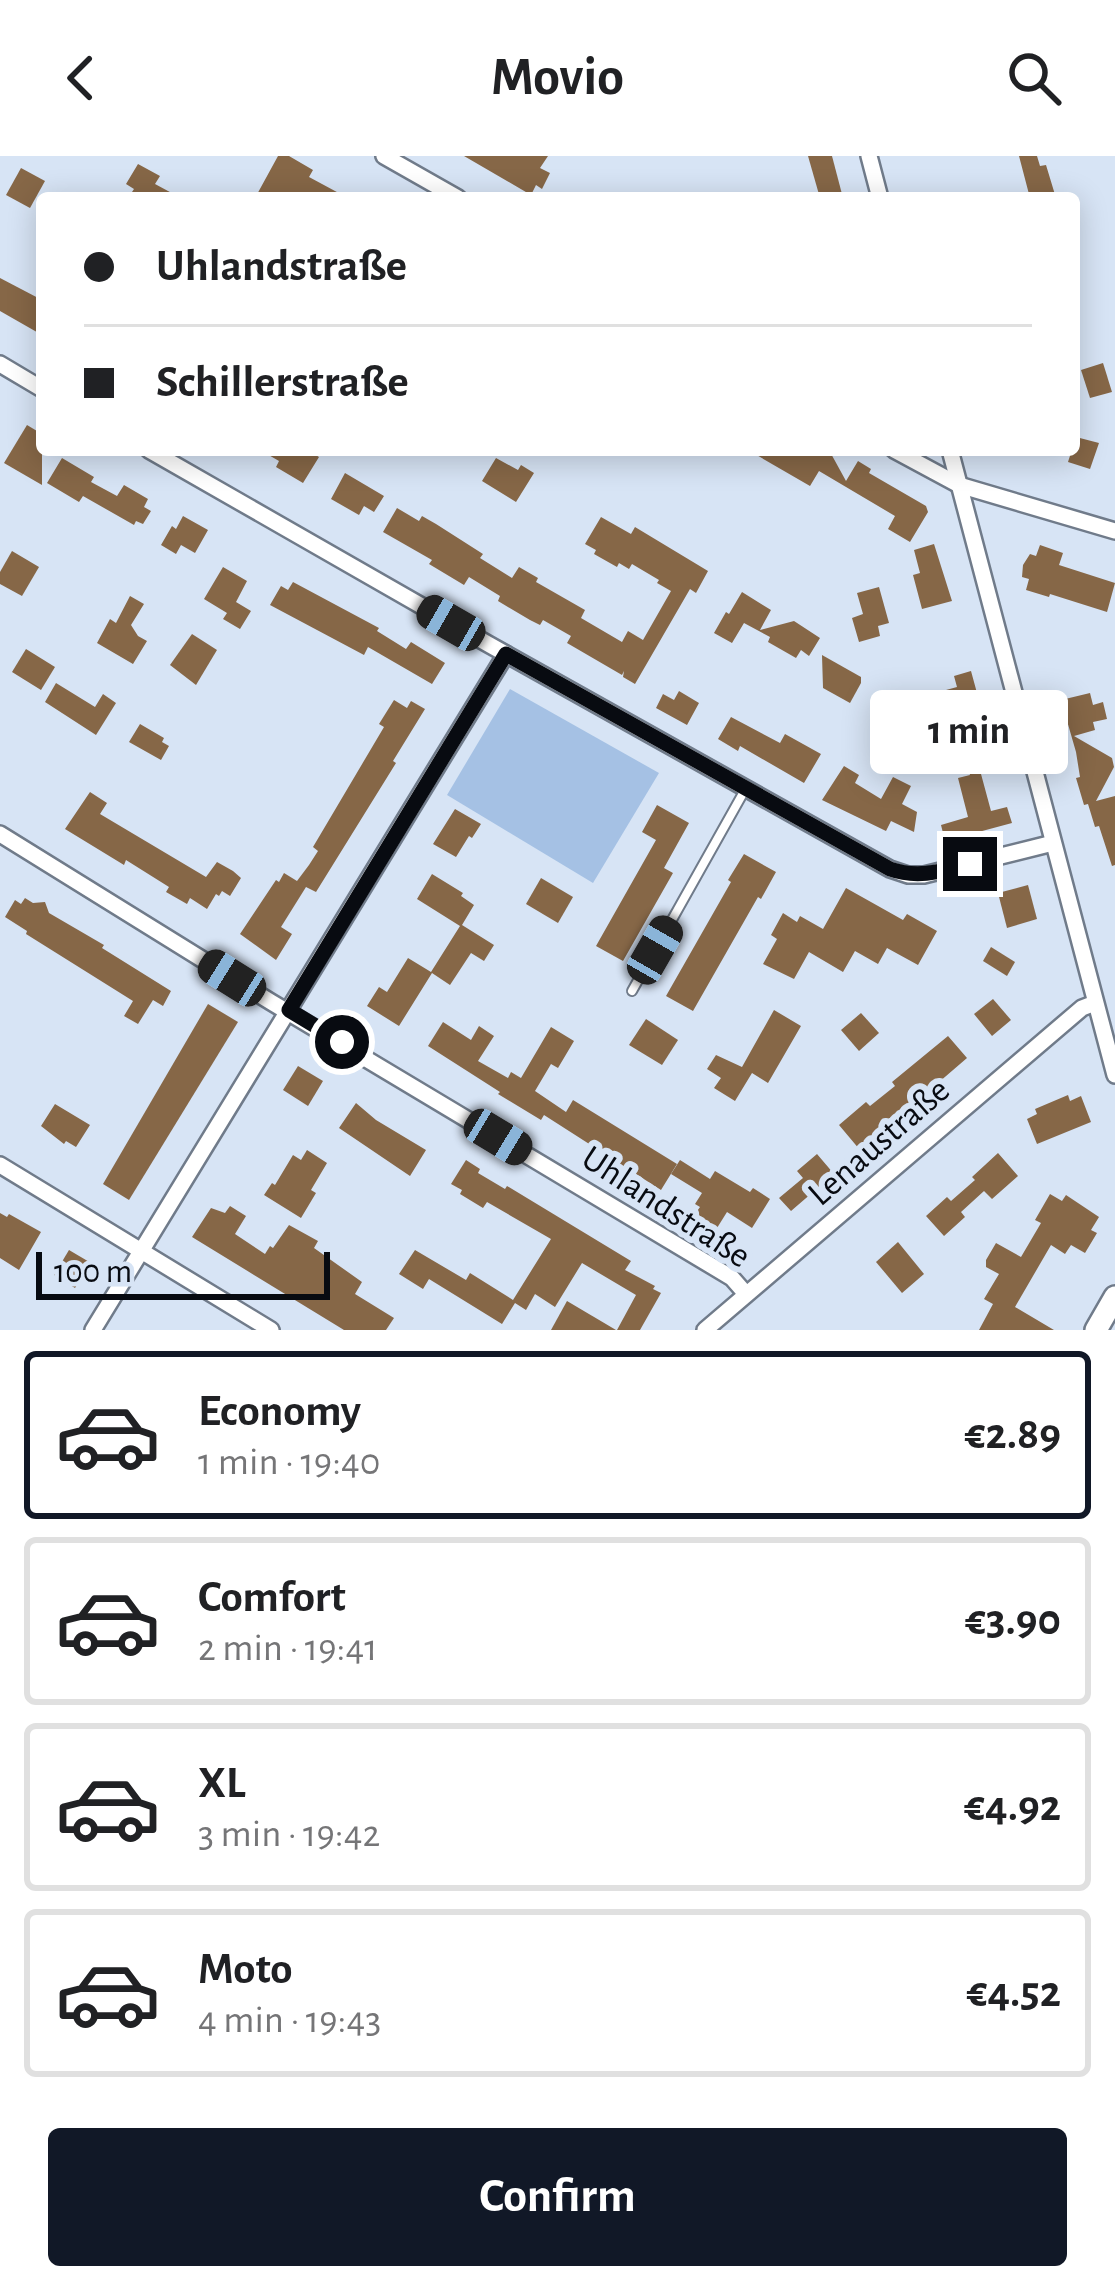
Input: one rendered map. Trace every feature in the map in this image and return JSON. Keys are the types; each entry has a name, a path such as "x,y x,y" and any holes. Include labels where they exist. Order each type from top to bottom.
{"main road":[{"path":"1096,1330 1115,1297"}],"street":[{"path":"384,156 447,192"},
{"path":"869,156 878,192"},
{"path":"0,364 36,385"},
{"path":"160,456 890,869 908,875 937,872 1053,843"},
{"path":"905,456 959,485 1115,531"},
{"path":"952,456 1115,1075"},
{"path":"93,1330 506,654"},
{"name":"Uhlandstraße","path":"0,834 732,1278 746,1294"},
{"name":"Lenaustraße","path":"705,1330 1082,1008 1095,1004"},
{"path":"0,1165 272,1330"}],"lane":[{"path":"632,991 746,788"}],"shaded area":[{"path":"510,689 659,773 593,883 447,795"}],"building":[{"path":"278,156 289,156 313,170 309,177 337,192 258,192"},
{"path":"464,156 548,156 540,168 550,173 542,189 536,185 532,192"},
{"path":"808,156 832,156 841,192 818,192"},
{"path":"1019,156 1037,156 1040,166 1046,165 1054,192 1028,192"},
{"path":"138,164 160,176 155,184 170,192 132,192 126,184"},
{"path":"21,168 45,181 30,208 6,195"},
{"path":"0,278 36,297 36,332 0,311"},
{"path":"1103,363 1112,392 1090,398 1081,370"},
{"path":"27,425 36,430 42,485 4,463"},
{"path":"1080,438 1099,443 1090,469 1068,462 1070,456 1080,456"},
{"path":"270,456 319,457 303,483 276,467 279,461"},
{"path":"758,456 832,456 846,481 858,461 871,469 869,473 926,506 928,512 910,542 888,529 895,516 819,471 810,486"},
{"path":"62,458 117,496 124,485 148,499 144,507 151,511 143,524 136,521 134,525 83,496 79,502 47,483"},
{"path":"496,458 534,473 516,502 482,481"},
{"path":"345,473 384,496 374,512 364,506 359,515 331,499"},
{"path":"397,508 419,521 422,516 436,524 512,578 519,567 538,578 536,582 585,610 581,618 622,642 628,631 643,640 671,591 632,564 629,569 619,563 617,567 594,554 596,550 585,544 601,517 631,534 635,527 708,571 696,593 690,589 635,684 623,677 624,671 622,675 567,643 571,636 543,620 540,625 530,620 469,577 464,585 383,532"},
{"path":"183,516 208,530 195,553 181,545 176,554 161,545"},
{"path":"934,544 952,601 922,609 913,575 920,573 914,550"},
{"path":"1040,545 1063,553 1059,565 1115,583 1107,612 1026,590 1029,579 1022,577 1023,565 1030,554 1036,556"},
{"path":"12,551 39,567 22,596 0,584 0,572"},
{"path":"223,567 247,581 236,602 251,611 240,629 223,619 227,613 204,599"},
{"path":"293,582 379,628 406,649 411,642 445,663 432,684 368,647 364,655 270,605 281,586 288,590"},
{"path":"879,587 889,623 878,626 880,636 859,642 852,618 863,614 857,593"},
{"path":"742,592 771,610 760,630 794,621 820,638 809,656 801,650 796,658 744,623 732,643 714,633"},
{"path":"130,596 144,604 131,625 147,641 133,664 97,643 110,619 116,623"},
{"path":"192,634 217,650 196,685 170,665"},
{"path":"26,649 55,667 41,690 12,672"},
{"path":"822,655 861,677 850,703 823,688"},
{"path":"971,671 998,770 981,774 991,811 1007,807 1012,823 945,841 941,825 968,817 958,778 970,775 946,690 957,687 954,676"},
{"path":"56,683 95,707 103,694 116,703 96,735 45,702"},
{"path":"679,691 699,703 687,725 656,708 663,694 674,700"},
{"path":"1090,693 1093,705 1103,702 1107,719 1093,722 1095,730 1074,736 1112,758 1114,767 1096,801 1115,796 1112,866 1099,826 1095,827 1088,804 1084,805 1061,700"},
{"path":"394,700 407,708 411,701 425,709 316,892 306,887 281,927 292,934 276,960 240,934 276,880 284,873 297,881 309,865 318,851 313,847 384,727 379,724"},
{"path":"731,717 780,743 785,734 821,754 804,783 740,746 738,751 718,739"},
{"path":"140,724 169,746 161,760 129,742"},
{"path":"844,766 859,775 855,783 881,799 893,777 911,786 902,804 917,812 914,832 891,821 886,831 822,800"},
{"path":"90,792 107,803 100,814 206,877 217,862 233,871 241,878 230,896 222,891 216,894 207,909 190,898 187,904 126,860 124,865 65,829"},
{"path":"657,805 689,823 664,868 673,873 623,961 596,946 656,840 642,832"},
{"path":"455,809 481,824 456,857 433,844"},
{"path":"744,854 776,872 693,1011 666,996"},
{"path":"432,874 474,905 462,925 494,945 484,961 471,953 450,985 432,973 399,1026 367,1006 379,987 387,992 408,958 431,972 460,926 417,899"},
{"path":"541,878 573,897 558,923 526,904"},
{"path":"1028,885 1037,919 1007,928 998,893"},
{"path":"846,888 903,920 907,914 937,931 918,965 887,948 878,964 855,951 843,972 809,952 794,979 763,964 777,939 771,935 783,913 823,929"},
{"path":"25,898 45,902 49,913 171,991 163,1006 153,1000 138,1024 124,1016 133,1001 5,917 15,900 21,904"},
{"path":"991,947 1015,962 1007,976 983,961"},
{"path":"993,999 1011,1020 992,1036 974,1014"},
{"path":"208,1004 238,1022 129,1200 103,1184"},
{"path":"774,1010 801,1026 768,1083 752,1073 735,1101 714,1088 721,1078 707,1069 716,1055 742,1067"},
{"path":"861,1013 879,1033 859,1051 841,1030"},
{"path":"646,1019 678,1040 662,1065 629,1045"},
{"path":"443,1022 471,1040 479,1026 494,1036 478,1061 508,1078 511,1072 521,1078 551,1027 574,1041 558,1068 551,1064 535,1091 566,1112 573,1100 677,1164 661,1190 544,1115 541,1120 498,1094 428,1046"},
{"path":"948,1036 967,1058 860,1150 839,1125 895,1086 892,1082"},
{"path":"298,1066 323,1081 308,1106 283,1090"},
{"path":"1068,1095 1070,1101 1081,1096 1091,1122 1037,1144 1027,1119 1037,1114 1035,1109"},
{"path":"356,1103 426,1150 410,1176 339,1128"},
{"path":"55,1104 90,1125 76,1147 64,1144 41,1126"},
{"path":"307,1150 327,1163 301,1218 264,1195 293,1155 301,1160"},
{"path":"998,1153 1018,1176 992,1199 984,1191 944,1236 926,1216 975,1180 972,1177"},
{"path":"817,1154 834,1174 791,1211 779,1198 803,1178 797,1171"},
{"path":"466,1160 480,1169 478,1173 631,1261 625,1270 661,1293 640,1330 617,1330 636,1295 582,1263 555,1307 535,1294 526,1310 515,1303 502,1324 429,1279 423,1289 399,1274 415,1250 466,1280 470,1273 513,1300 551,1239 487,1202 483,1208 460,1194 462,1190 451,1184"},
{"path":"680,1160 710,1179 715,1171 770,1199 752,1228 727,1212 717,1228 695,1214 702,1193 671,1174"},
{"path":"1050,1194 1062,1201 1066,1195 1099,1217 1091,1230 1097,1233 1085,1253 1071,1245 1065,1254 1051,1245 1015,1307 1054,1330 979,1330 993,1304 984,1299 999,1274 986,1267 986,1260 996,1243 1021,1257 1041,1223 1035,1220"},
{"path":"230,1206 246,1216 235,1234 265,1254 289,1225 318,1241 314,1248 362,1282 355,1294 394,1318 386,1330 344,1330 192,1237 211,1208 225,1213"},
{"path":"0,1213 41,1232 19,1270 0,1258"},
{"path":"898,1242 924,1274 902,1293 876,1262"},
{"path":"69,1250 91,1263 75,1288 54,1275"},
{"path":"567,1301 616,1330 551,1330"}],"route":[{"path":"342,1042 289,1010 506,654 890,869 924,875 970,864"}]}
